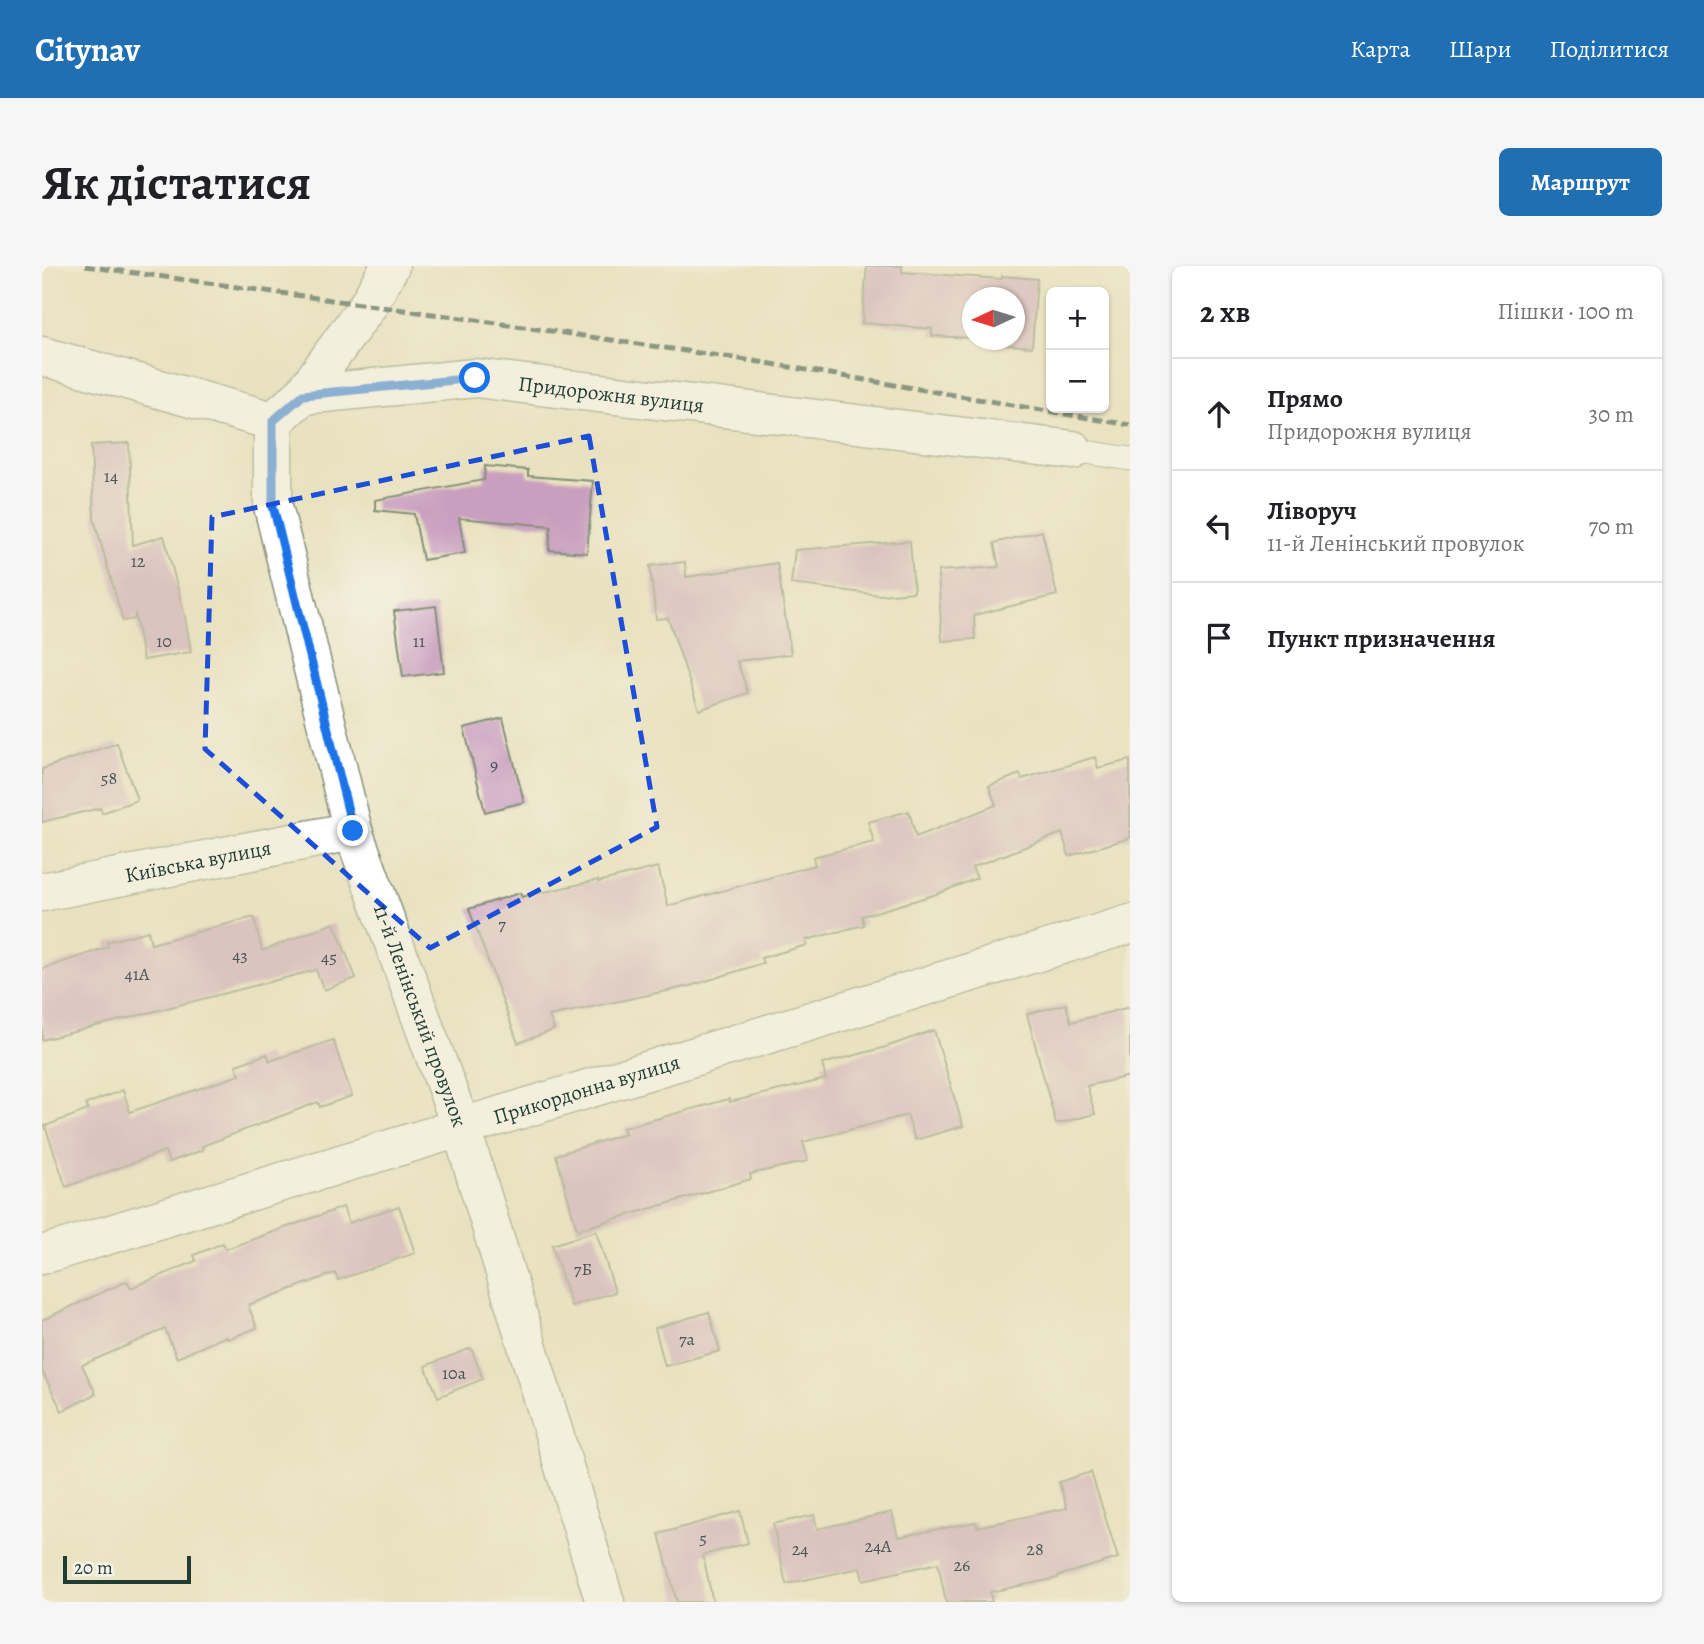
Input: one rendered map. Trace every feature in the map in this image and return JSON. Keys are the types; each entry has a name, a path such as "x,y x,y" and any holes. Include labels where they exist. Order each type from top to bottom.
{"street":[{"path":"42,356 273,421 303,395 368,305 390,266"},
{"name":"Придорожня вулиця","path":"303,395 475,378 1073,450"},
{"name":"11-й Ленінський провулок","path":"273,421 273,506 353,831 461,1127 606,1602"},
{"name":"Київська вулиця","path":"42,892 353,831"},
{"name":"Прикордонна вулиця","path":"42,1255 1130,924"}],"lane":[{"path":"1073,450 1130,459"}],"highlighted area":[{"path":"589,436 657,827 430,948 205,749 212,517"}],"building":[{"path":"867,266 902,266 902,272 1037,279 1032,347 1025,346 1025,287 962,287 962,338 932,336 932,329 862,323"},
{"path":"129,443 133,545 164,536 191,652 143,660 135,613 135,619 123,621 94,519 91,445"},
{"path":"485,466 528,470 528,476 593,481 587,553 549,550 551,526 459,518 465,553 423,560 414,514 375,510 375,500 484,480"},
{"path":"1042,531 1057,595 974,615 975,639 942,641 938,571 999,567 994,543"},
{"path":"910,541 914,592 880,595 791,584 795,550"},
{"path":"685,562 686,577 777,563 791,654 737,661 748,693 699,710 668,618 656,619 650,566"},
{"path":"436,606 444,672 403,677 394,611"},
{"path":"503,718 524,802 485,812 464,728"},
{"path":"117,743 137,800 102,813 100,808 42,822 42,769"},
{"path":"1095,757 1098,768 1130,760 1130,838 1069,856 1062,833 972,867 977,878 937,894 862,916 864,925 806,940 807,945 761,958 763,963 690,986 549,1016 554,1030 518,1043 469,909 520,893 522,897 658,867 668,906 815,865 813,857 874,842 868,822 909,811 916,837 996,805 989,786 1020,774 1022,779"},
{"path":"254,917 262,951 334,923 356,978 324,990 316,970 42,1040 42,969 108,947 107,942 148,931 151,944"},
{"path":"1066,1004 1071,1022 1130,1007 1130,1076 1087,1086 1095,1114 1056,1124 1027,1014"},
{"path":"934,1030 963,1126 915,1140 907,1115 803,1142 808,1161 750,1174 751,1179 577,1230 556,1155 625,1134 623,1128 729,1099 730,1102 826,1079 822,1064 886,1047"},
{"path":"333,1040 352,1096 320,1107 318,1102 202,1146 203,1150 169,1162 165,1151 66,1187 45,1126 88,1110 86,1104 123,1090 130,1112 240,1075 236,1065 267,1054 270,1061"},
{"path":"399,1206 415,1253 338,1280 335,1273 248,1305 257,1328 228,1339 226,1336 177,1358 165,1329 82,1365 96,1394 62,1411 42,1371 42,1320 127,1281 131,1288 196,1261 194,1255 223,1243 226,1249 343,1207 349,1223"},
{"path":"596,1231 615,1292 571,1306 552,1245"},
{"path":"709,1312 720,1351 665,1366 655,1328"},
{"path":"471,1348 483,1379 438,1397 425,1366"},
{"path":"1091,1472 1118,1558 1058,1578 990,1592 992,1602 946,1602 938,1563 863,1580 860,1568 786,1584 773,1524 814,1515 817,1529 892,1512 898,1537 976,1522 977,1527 1067,1508 1059,1482"},
{"path":"740,1511 748,1543 703,1555 713,1602 677,1602 659,1534"}],"railway":[{"path":"85,266 760,362 1130,425"}],"route":[{"path":"353,831 273,506 273,421 303,395 475,378"}]}
